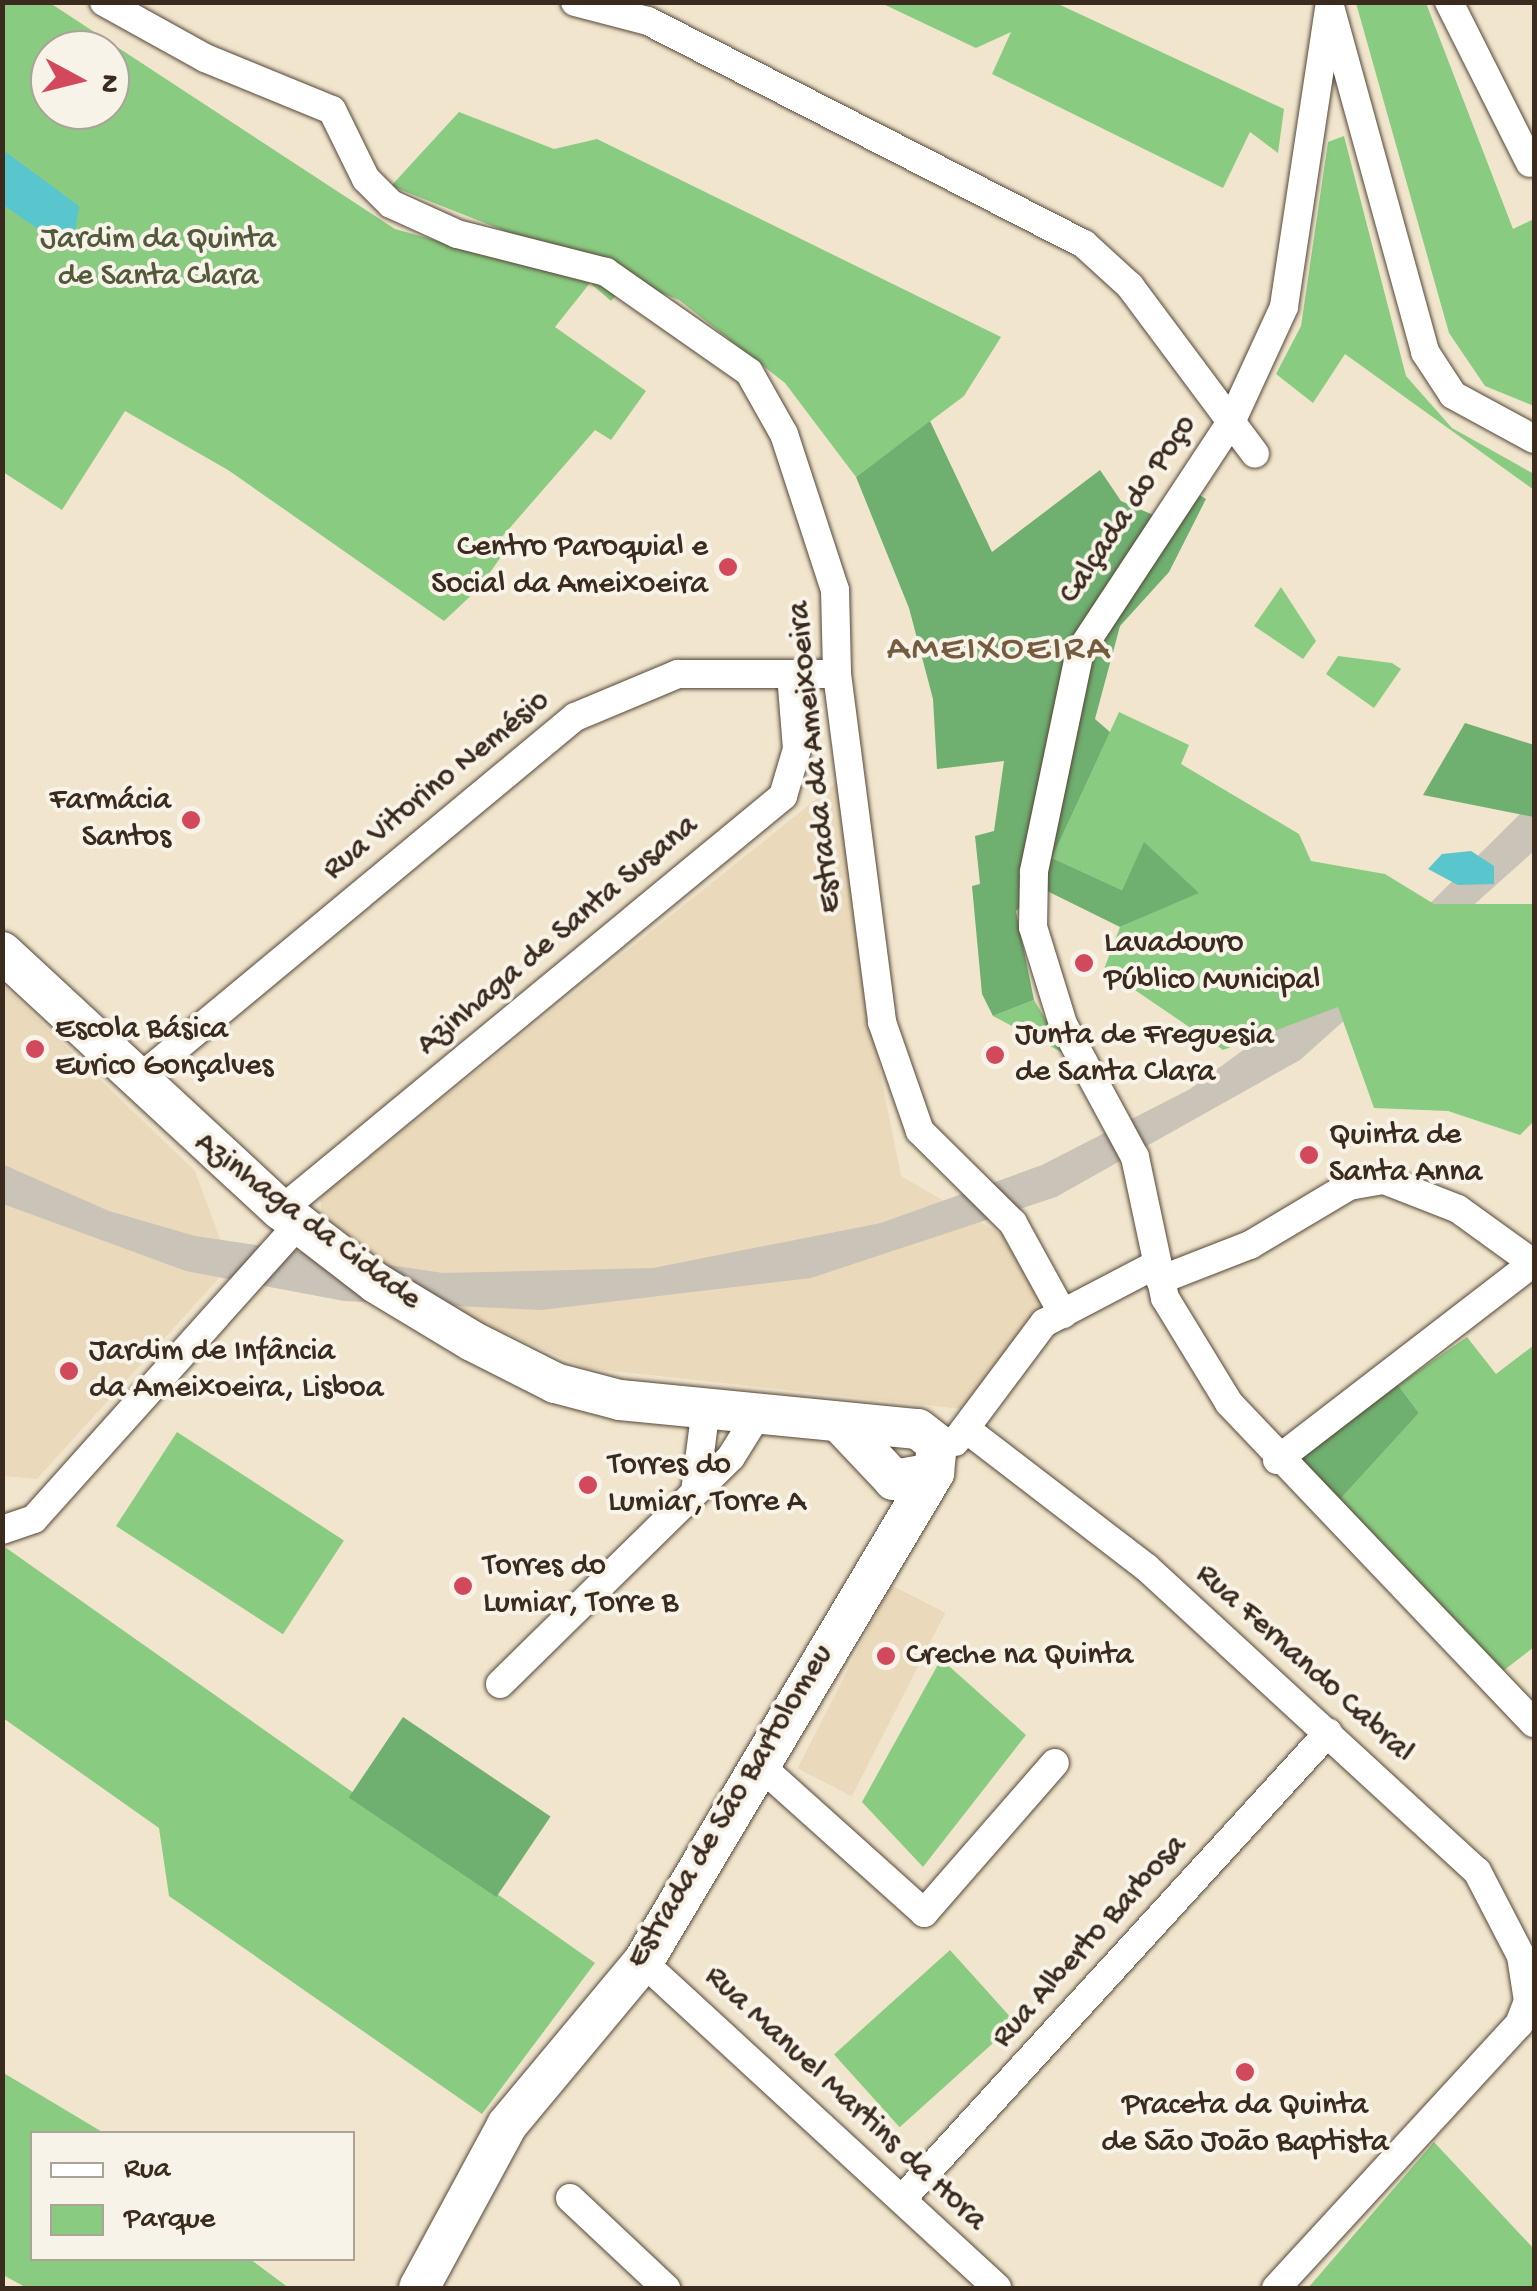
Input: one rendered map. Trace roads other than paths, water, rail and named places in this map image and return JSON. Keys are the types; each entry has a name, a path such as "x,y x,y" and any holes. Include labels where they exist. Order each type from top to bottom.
{"street":[{"name":"Estrada da Ameixoeira","path":"104,2 205,58 332,110 382,196 457,234 606,272 749,372 784,434 836,590 837,674 882,1022 920,1132 1013,1222 1063,1314"},
{"path":"575,2 648,20 1084,244 1130,286 1255,454"},
{"path":"1449,2 1530,163"},
{"path":"1328,4 1425,352 1453,395 1534,439"},
{"name":"Calçada do Poço","path":"1328,4 1284,307 1231,422 1080,651 1030,898 1048,988 1135,1157 1158,1272 1229,1404 1276,1460 1534,1723"},
{"name":"Rua Vitorino Nemésio","path":"135,1082 574,718 678,674 837,674"},
{"name":"Azinhaga de Santa Susana","path":"2,1530 34,1519 290,1217 783,796 797,750 791,674"},
{"name":"Azinhaga da Cidade","path":"2,952 135,1082 290,1217 376,1284 554,1384 842,1424 923,1448"},
{"name":"Estrada de São Bartolomeu","path":"419,2288 454,2232 507,2125 644,1962 756,1762 900,1524 923,1448 966,1429 1027,1340 1063,1314 1158,1272 1250,1245 1348,1186 1384,1180 1458,1209 1534,1263"},
{"path":"1276,1460 1534,1263"},
{"path":"695,1492 706,1408"},
{"path":"500,1684 695,1492 759,1412"},
{"path":"842,1424 890,1475 900,1524"},
{"name":"Rua Fernando Cabral","path":"966,1429 1059,1494 1477,1871 1520,1956 1528,2001 1519,2024 1276,2288"},
{"path":"890,1475 923,1448"},
{"name":"Rua Alberto Barbosa","path":"904,2197 1328,1733"},
{"path":"756,1762 924,1913 1054,1763"},
{"name":"Rua Manuel Martins da Hora","path":"644,1962 904,2197 997,2288"},
{"path":"570,2198 666,2288"},
{"name":"Estrada de São Bartolomeu","path":"454,2232 454,2288"}],"water":[{"path":"3,150 79,206 75,233 47,235 3,205"},
{"path":"1471,851 1494,866 1494,884 1458,885 1428,869 1442,854"}],"place":[{"name":"Centro Paroquial e Social da Ameixoeira","path":"728,567"},
{"name":"Farmácia Santos","path":"191,820"},
{"name":"Lavadouro Público Municipal","path":"1084,963"},
{"name":"Escola Básica Eurico Gonçalves","path":"35,1049"},
{"name":"Junta de Freguesia de Santa Clara","path":"995,1055"},
{"name":"Quinta de Santa Anna","path":"1309,1155"},
{"name":"Jardim de Infância da Ameixoeira, Lisboa","path":"69,1371"},
{"name":"Torres do Lumiar, Torre A","path":"588,1485"},
{"name":"Torres do Lumiar, Torre B","path":"463,1586"},
{"name":"Creche na Quinta","path":"886,1656"},
{"name":"Praceta da Quinta de São João Baptista","path":"1245,2072"}],"district":[{"name":"AMEIXOEIRA","path":"999,651"}],"park label":[{"name":"Jardim da Quinta de Santa Clara","path":"158,260"}]}
